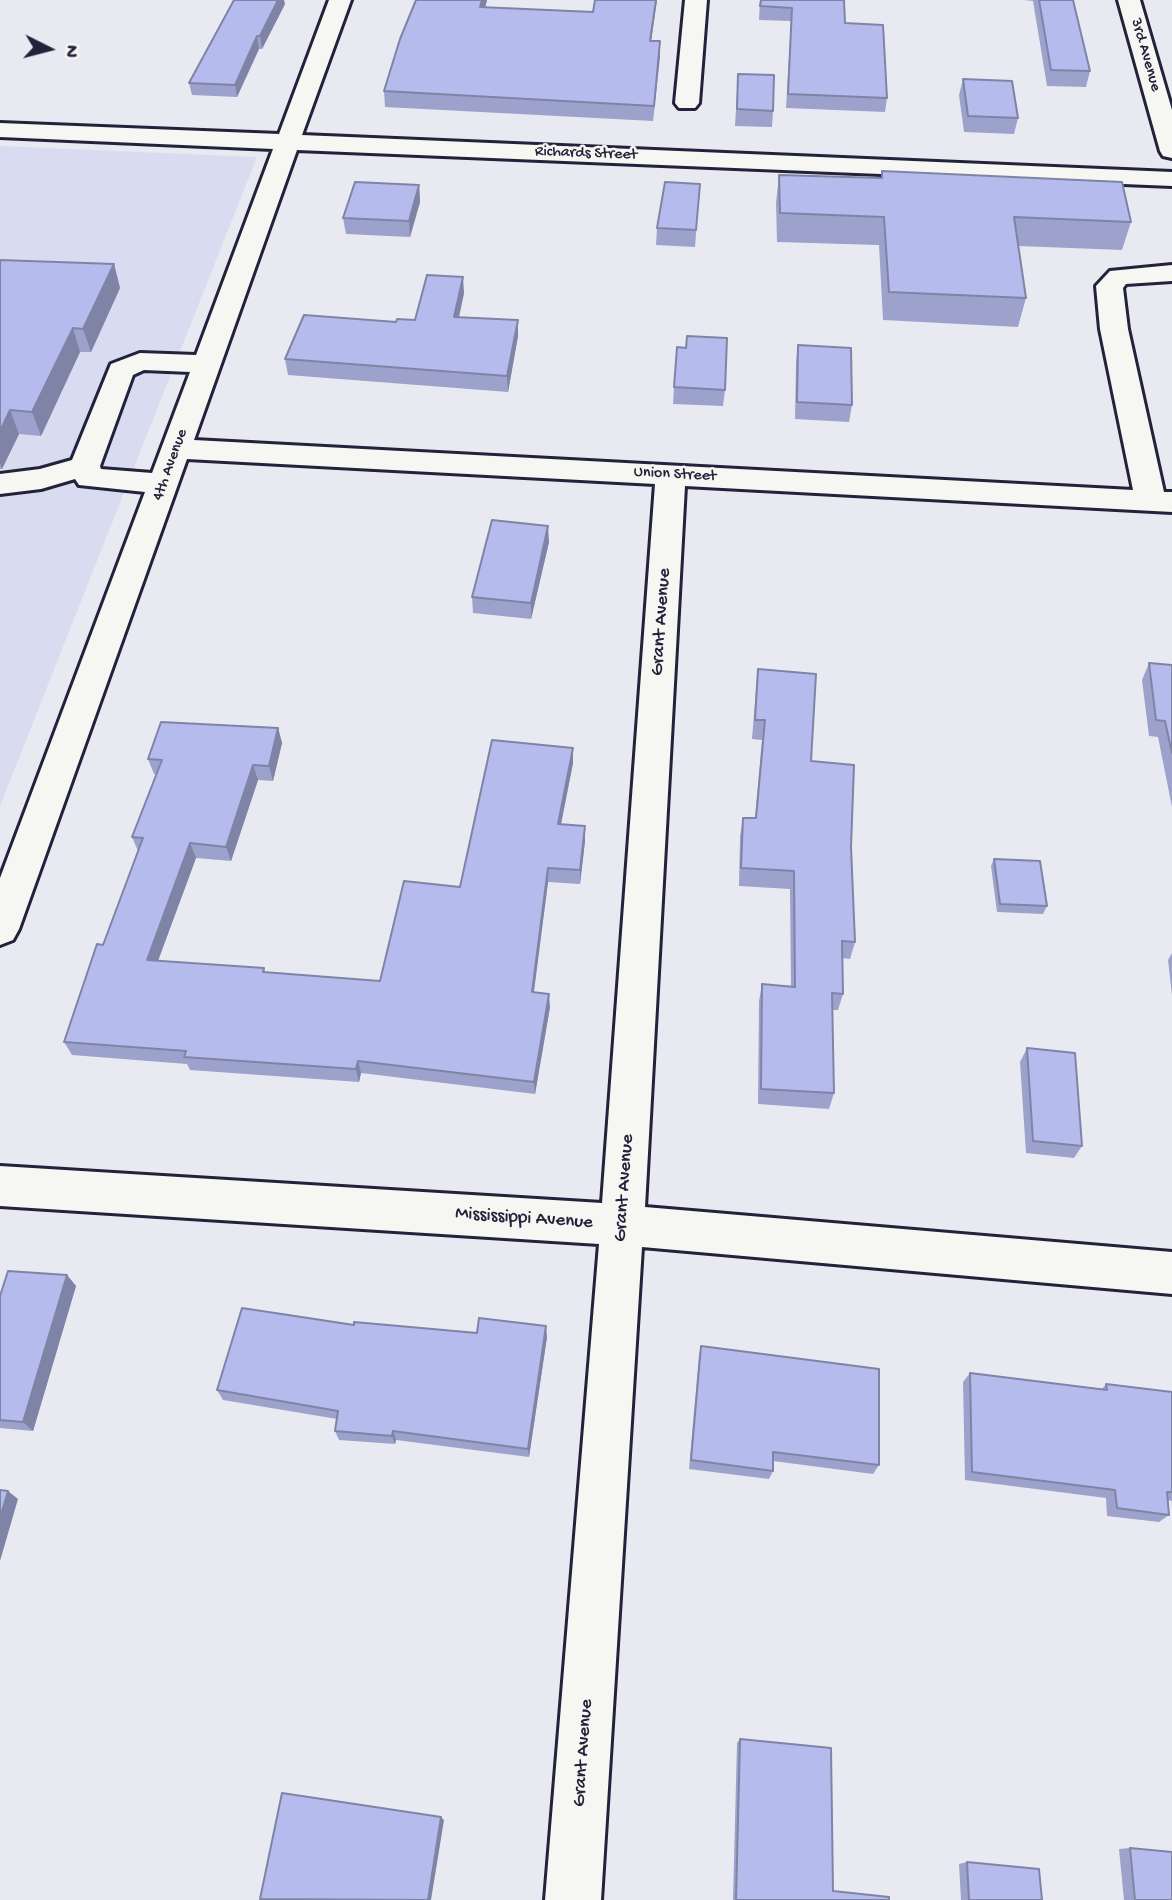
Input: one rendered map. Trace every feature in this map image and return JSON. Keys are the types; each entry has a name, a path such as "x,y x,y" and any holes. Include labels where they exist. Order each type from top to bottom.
{"street":[{"name":"4th Avenue","path":"0,929 13,860 164,484 286,141 340,0"},
{"path":"687,103 696,0"},
{"name":"3rd Avenue","path":"1129,0 1172,151"},
{"path":"1149,69 1172,70"},
{"name":"Richards Street","path":"0,130 1172,178"},
{"path":"1162,502 1114,329 1109,286 1119,277 1172,273"},
{"path":"164,484 90,478 85,466 121,370 140,361 207,364"},
{"name":"Union Street","path":"177,449 1162,502"},
{"path":"0,484 41,479 85,466"},
{"name":"Grant Avenue","path":"573,1900 622,1225 671,475"},
{"name":"Mississippi Avenue","path":"0,1186 622,1225 1172,1273"}],"shaded area":[{"path":"0,146 257,157 0,806"}],"building":[{"path":"234,0 278,0 260,36 257,36 235,85 189,83"},
{"path":"416,0 482,0 480,7 593,12 595,0 656,0 650,41 660,41 654,106 384,91 400,39"},
{"path":"761,0 844,0 845,23 883,25 887,98 788,94 792,8 760,6"},
{"path":"1039,0 1073,0 1090,71 1051,70"},
{"path":"738,74 774,75 773,111 737,109"},
{"path":"963,79 1012,81 1018,118 968,116"},
{"path":"882,171 1122,182 1131,222 1014,217 1026,298 889,292 884,217 780,213 779,175 882,178"},
{"path":"355,182 419,185 409,221 343,218"},
{"path":"665,182 700,184 696,230 657,228"},
{"path":"0,260 114,264 83,329 73,328 32,412 10,410 0,431"},
{"path":"427,275 463,277 454,317 518,320 507,376 285,359 304,315 396,322 397,319 415,320"},
{"path":"687,336 727,338 725,390 674,387 677,347 686,348"},
{"path":"798,345 851,348 852,405 797,402"},
{"path":"492,520 548,526 531,603 472,597"},
{"path":"1149,663 1172,665 1172,753 1165,721 1156,720"},
{"path":"758,669 816,674 811,761 854,765 851,847 855,942 842,941 843,994 832,993 834,1093 761,1089 762,984 795,987 794,871 741,868 743,818 756,818 765,720 755,720"},
{"path":"161,722 278,728 269,766 253,765 226,847 190,843 147,960 264,968 263,972 380,981 404,881 460,887 492,740 573,748 558,824 585,826 580,870 548,868 532,992 549,994 534,1082 358,1061 356,1069 184,1057 186,1051 64,1042 97,944 103,945 143,838 132,837 162,760 148,759"},
{"path":"994,859 1040,861 1047,906 1000,904"},
{"path":"1027,1048 1075,1053 1082,1146 1033,1141"},
{"path":"8,1271 67,1275 23,1422 0,1420 0,1296"},
{"path":"242,1308 354,1325 354,1322 477,1333 479,1318 546,1326 528,1449 393,1431 392,1436 335,1431 338,1411 217,1390"},
{"path":"701,1346 879,1369 879,1465 773,1452 773,1471 691,1460"},
{"path":"970,1373 1107,1390 1106,1384 1172,1392 1172,1492 1167,1492 1169,1515 1117,1508 1115,1490 972,1472"},
{"path":"0,1490 8,1491 0,1518"},
{"path":"740,1739 831,1748 833,1891 889,1897 889,1900 736,1900"},
{"path":"282,1793 441,1817 428,1900 260,1899"},
{"path":"1130,1848 1172,1852 1172,1900 1135,1900"},
{"path":"967,1862 1039,1869 1042,1900 969,1900"}]}
